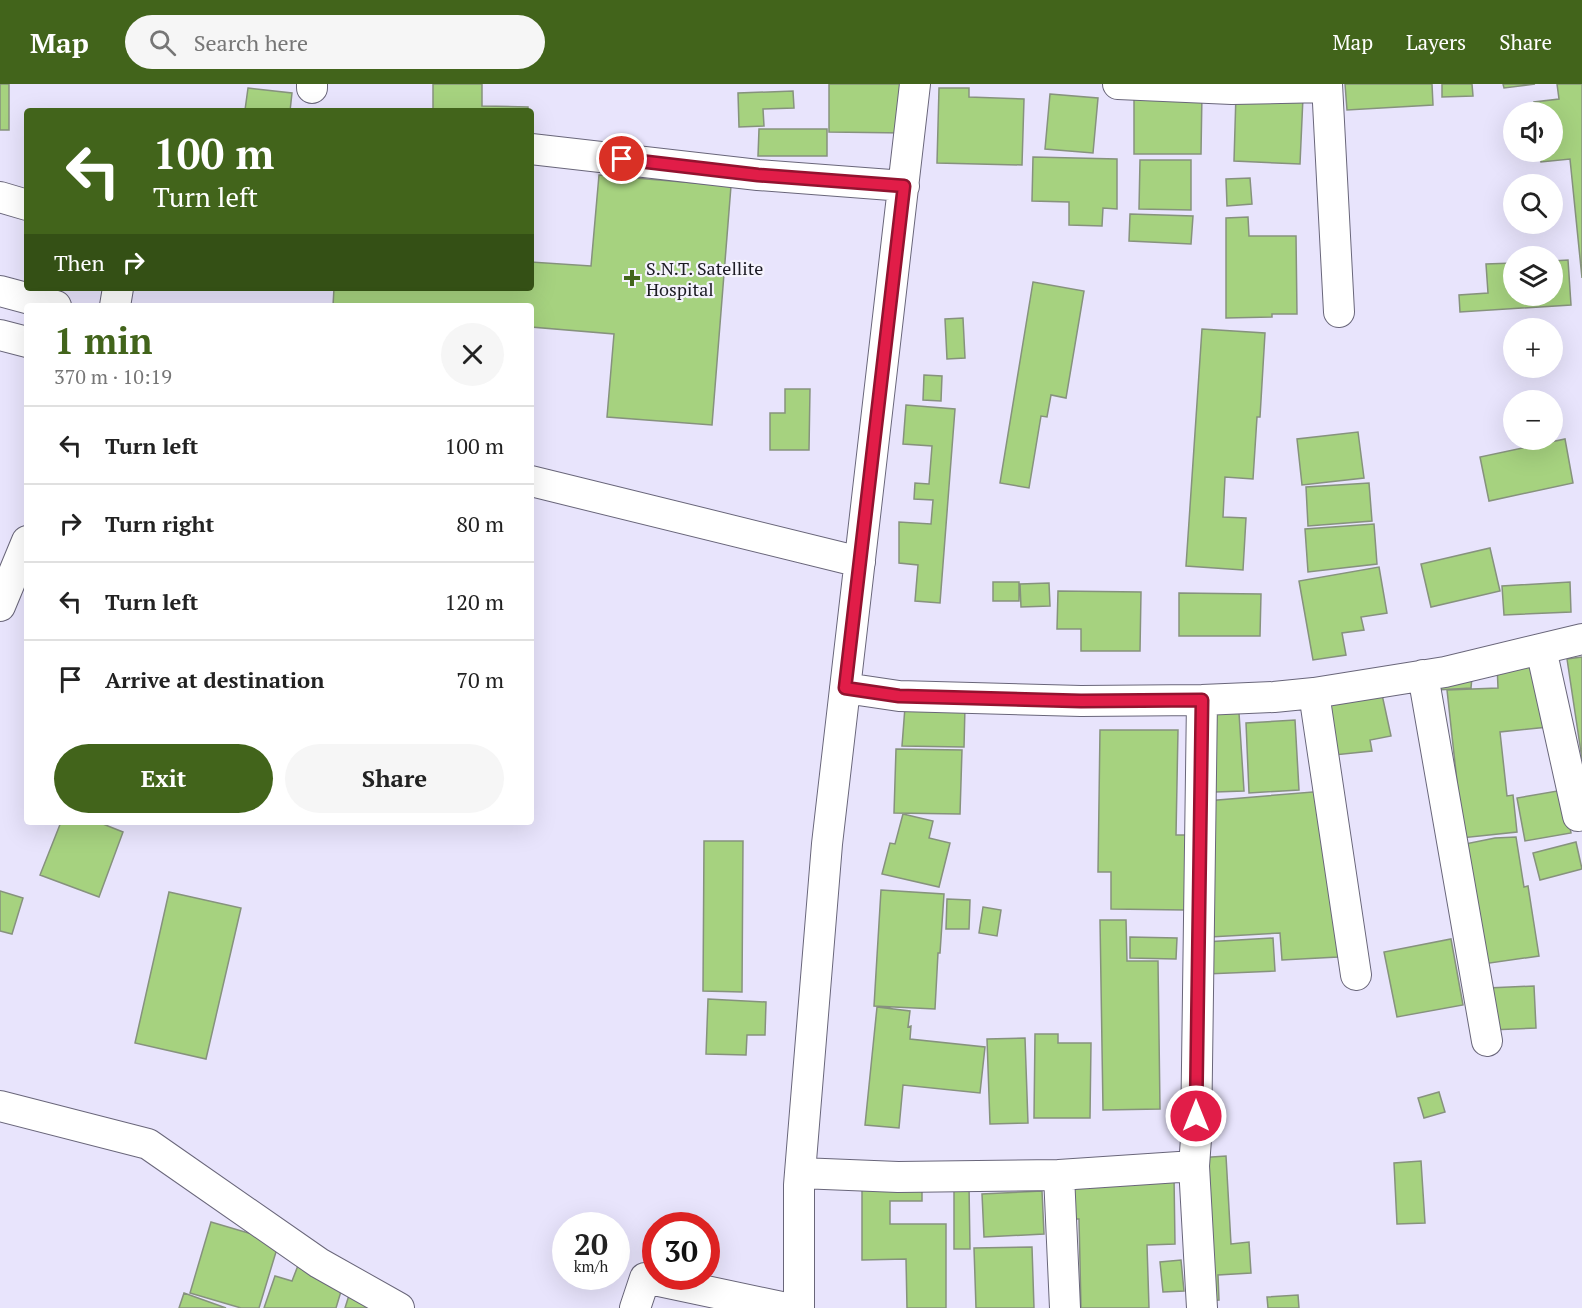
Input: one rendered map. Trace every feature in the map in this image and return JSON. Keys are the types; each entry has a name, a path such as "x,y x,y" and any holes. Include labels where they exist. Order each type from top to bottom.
{"street":[{"path":"799,1308 800,1173 827,844 915,84"},
{"path":"1118,84 1232,89 1327,86 1340,312"},
{"path":"534,149 758,175 904,186"},
{"path":"0,197 24,204"},
{"path":"0,291 45,303"},
{"path":"0,335 24,341"},
{"path":"534,482 860,562"},
{"path":"0,606 24,548"},
{"path":"845,688 899,696 1081,701 1202,700 1314,693 1445,672 1582,639"},
{"path":"1541,649 1578,816"},
{"path":"1423,675 1487,1041"},
{"path":"1314,693 1356,975"},
{"path":"1202,700 1194,1166 1202,1308"},
{"path":"0,1106 148,1144 319,1263 399,1308"},
{"path":"800,1173 898,1177 1059,1175 1194,1166"},
{"path":"1059,1175 1065,1308"},
{"path":"635,1308 645,1278 786,1308"}],"building":[{"path":"0,84 9,84 9,130 0,130"},
{"path":"433,84 482,84 482,106 528,107 528,108 433,108"},
{"path":"829,84 906,84 905,133 829,132"},
{"path":"1345,84 1432,84 1433,105 1347,110"},
{"path":"1442,84 1472,84 1473,96 1442,97"},
{"path":"1503,84 1535,84 1504,88"},
{"path":"1557,84 1582,84 1582,278 1570,159 1563,160 1563,102 1534,102 1559,99"},
{"path":"248,88 292,93 290,108 245,108"},
{"path":"939,88 969,88 969,97 1024,99 1022,165 937,163"},
{"path":"793,91 794,108 763,109 764,126 739,127 738,93"},
{"path":"1134,91 1202,92 1201,154 1134,154"},
{"path":"1050,94 1098,98 1093,153 1045,149"},
{"path":"1236,94 1303,97 1300,164 1234,161"},
{"path":"759,129 827,129 827,156 758,156"},
{"path":"1033,157 1117,159 1117,209 1103,208 1102,226 1069,225 1069,202 1032,201"},
{"path":"1140,160 1191,160 1191,210 1139,209"},
{"path":"599,175 731,186 712,425 607,417 614,334 534,327 534,303 333,303 334,291 534,291 534,262 591,266"},
{"path":"1250,178 1252,204 1227,206 1226,179"},
{"path":"1130,214 1193,216 1191,244 1129,241"},
{"path":"1248,217 1249,236 1296,236 1297,314 1226,318 1226,218"},
{"path":"1563,260 1568,260 1571,305 1563,306"},
{"path":"1503,263 1503,306 1555,306 1460,312 1459,295 1488,293 1486,264"},
{"path":"1033,282 1084,291 1066,398 1051,395 1047,417 1041,416 1029,488 1000,483"},
{"path":"963,318 965,358 947,359 945,319"},
{"path":"1202,329 1265,333 1260,417 1257,417 1253,479 1225,477 1223,517 1246,518 1243,570 1186,566"},
{"path":"924,375 942,376 941,401 923,400"},
{"path":"785,389 810,389 809,450 770,450 770,413 785,413"},
{"path":"906,405 955,409 940,603 915,601 918,565 899,563 899,522 931,524 933,500 914,499 915,483 929,484 932,446 903,444"},
{"path":"1358,432 1364,478 1302,485 1297,439"},
{"path":"1563,439 1565,439 1573,483 1489,501 1480,457 1513,450 1563,450"},
{"path":"1369,483 1372,521 1308,526 1306,487"},
{"path":"1374,524 1377,564 1308,572 1305,529"},
{"path":"1490,548 1500,591 1431,607 1421,564"},
{"path":"1379,567 1387,613 1361,617 1364,630 1342,633 1346,655 1313,660 1299,581"},
{"path":"993,582 1019,582 1019,601 993,601"},
{"path":"1570,582 1571,612 1504,615 1502,586"},
{"path":"1049,583 1050,606 1021,607 1020,584"},
{"path":"1058,591 1141,592 1140,651 1081,651 1081,629 1057,629"},
{"path":"1179,593 1261,594 1260,636 1179,636"},
{"path":"1582,657 1582,759 1567,659"},
{"path":"1540,660 1548,727 1500,732 1507,796 1513,795 1517,832 1461,838 1447,690 1498,688 1497,664"},
{"path":"1472,677 1471,688 1437,690 1433,679"},
{"path":"1381,690 1391,736 1370,740 1372,751 1334,755 1327,705"},
{"path":"965,706 964,747 902,746 905,707"},
{"path":"1239,713 1244,791 1215,792 1211,714"},
{"path":"1295,720 1299,790 1249,793 1246,723"},
{"path":"1100,730 1178,730 1176,835 1186,835 1185,910 1111,909 1111,872 1098,872"},
{"path":"896,749 962,750 960,814 894,813"},
{"path":"1563,790 1571,833 1525,841 1517,798"},
{"path":"1325,791 1338,957 1282,960 1280,933 1210,937 1206,801"},
{"path":"903,814 933,821 929,838 950,843 939,887 882,874 890,843 895,844"},
{"path":"60,825 106,825 123,832 99,897 40,875"},
{"path":"1516,837 1524,887 1528,886 1539,956 1483,964 1465,844 1495,838"},
{"path":"704,841 743,841 742,992 703,991"},
{"path":"1576,842 1582,869 1540,880 1533,853"},
{"path":"881,890 944,894 935,1009 874,1006"},
{"path":"0,891 23,898 12,934 0,931"},
{"path":"169,892 241,908 206,1059 135,1043"},
{"path":"947,899 970,900 969,929 946,929"},
{"path":"983,907 1001,910 997,936 979,933"},
{"path":"1100,920 1126,920 1127,961 1158,961 1160,1109 1103,1110"},
{"path":"1130,937 1177,938 1176,959 1130,958"},
{"path":"1273,938 1275,971 1206,974 1204,942"},
{"path":"1451,939 1463,1005 1397,1017 1384,952"},
{"path":"1534,986 1536,1028 1490,1030 1488,988"},
{"path":"708,999 766,1002 765,1035 747,1035 746,1055 706,1054"},
{"path":"877,1007 910,1011 908,1027 911,1026 910,1039 985,1047 980,1093 903,1085 899,1128 865,1125"},
{"path":"1035,1034 1058,1034 1058,1043 1091,1043 1090,1118 1034,1118"},
{"path":"1025,1038 1028,1123 990,1124 987,1039"},
{"path":"1439,1092 1445,1112 1424,1118 1418,1098"},
{"path":"1226,1156 1231,1244 1249,1242 1251,1273 1218,1275 1219,1300 1205,1301 1197,1158"},
{"path":"1421,1161 1425,1223 1397,1224 1394,1163"},
{"path":"1174,1176 1175,1244 1147,1245 1149,1308 1081,1308 1079,1219 1070,1219 1069,1178"},
{"path":"862,1180 922,1180 922,1201 890,1201 890,1224 946,1224 946,1308 907,1308 906,1259 862,1260"},
{"path":"954,1185 969,1185 970,1249 954,1249"},
{"path":"1042,1191 1044,1234 984,1237 982,1194"},
{"path":"211,1222 279,1242 259,1308 241,1308 190,1293"},
{"path":"1032,1247 1034,1308 976,1308 974,1248"},
{"path":"1181,1260 1184,1291 1163,1292 1160,1262"},
{"path":"299,1263 345,1278 336,1308 264,1308 275,1276 292,1281"},
{"path":"350,1292 375,1308 345,1308"},
{"path":"184,1293 226,1308 179,1308"},
{"path":"1298,1295 1299,1308 1268,1308 1267,1297"}],"place":[{"name":"S.N.T. Satellite Hospital","path":"632,278"}],"route":[{"path":"622,159 758,175 904,186 845,688 899,696 1081,701 1202,700 1196,1116"}]}
